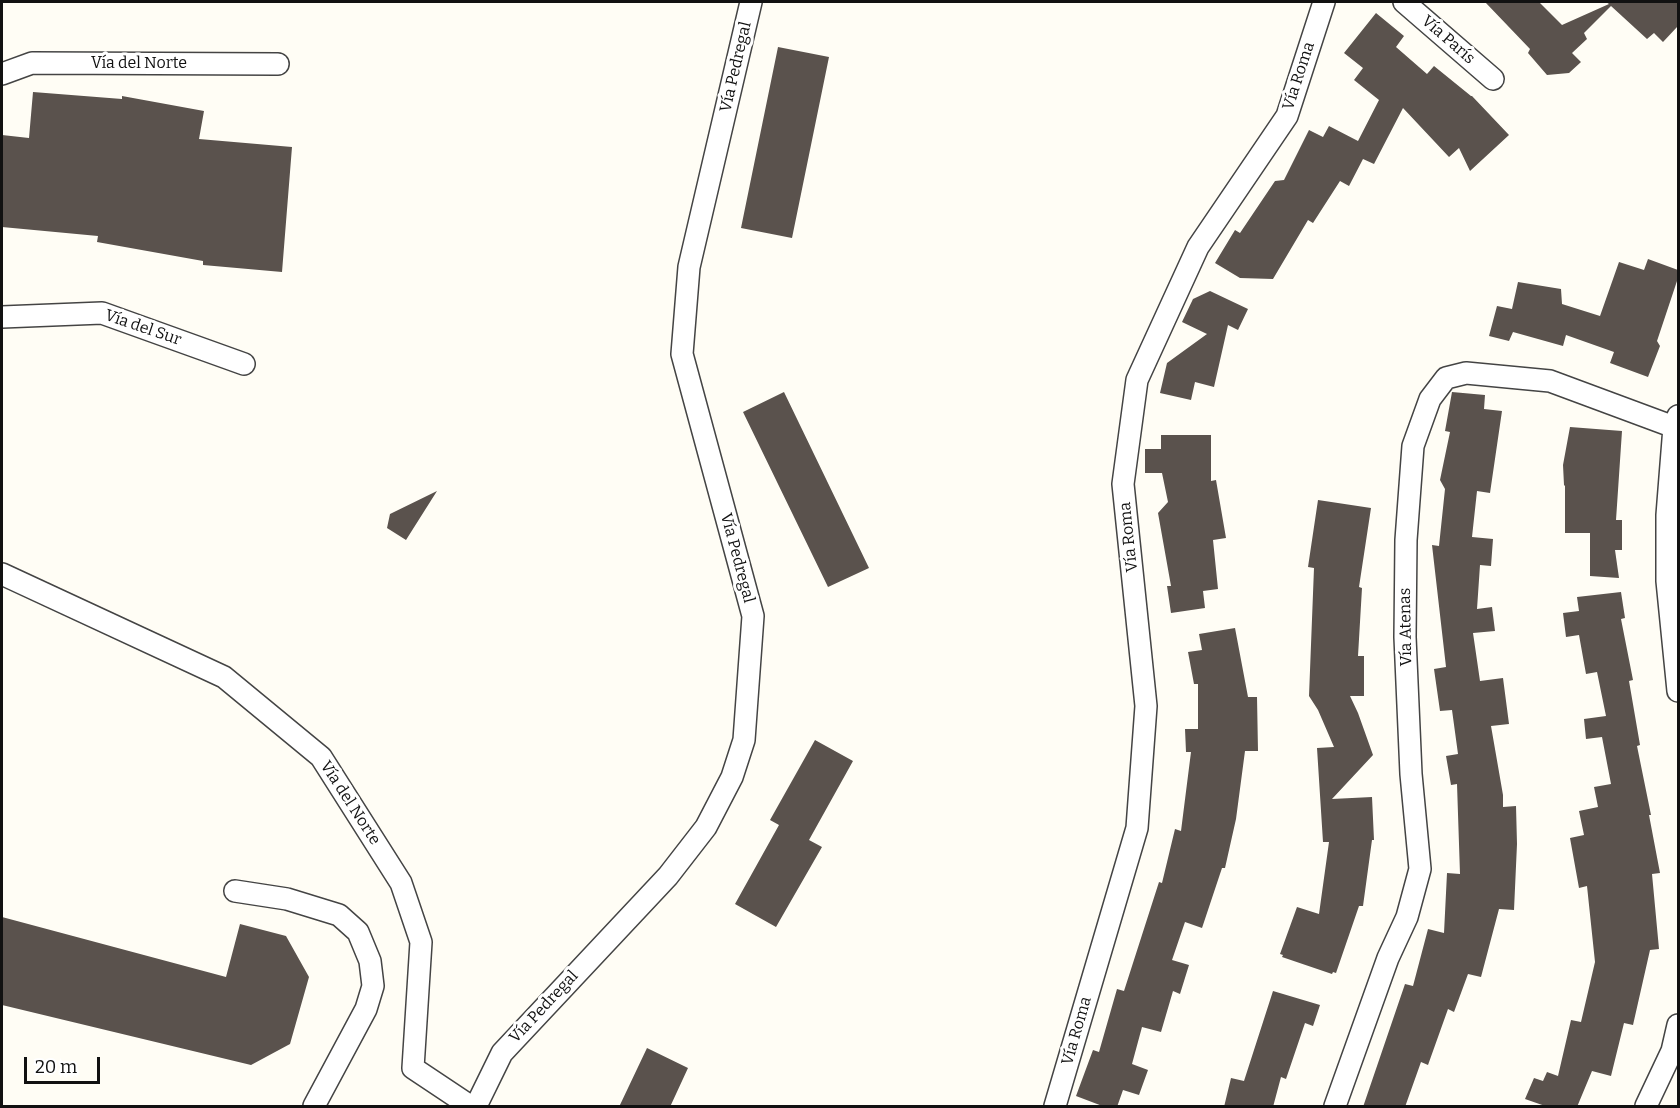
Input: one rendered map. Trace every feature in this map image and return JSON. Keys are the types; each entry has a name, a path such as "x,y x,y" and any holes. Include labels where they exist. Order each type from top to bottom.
{"street":[{"name":"Vía Pedregal","path":"476,1107 501,1053 668,876 706,827 732,777 744,740 753,616 682,354 689,267 751,2"},
{"name":"Vía Roma","path":"1055,1107 1137,828 1146,706 1124,484 1137,380 1198,248 1287,116 1324,2"},
{"name":"Vía París","path":"1404,2 1493,79"},
{"name":"Vía del Norte","path":"2,74 32,63 278,64"},
{"name":"Vía del Sur","path":"2,317 102,313 244,364"},
{"name":"Vía Atenas","path":"1335,1107 1388,958 1407,916 1419,869 1411,774 1406,648 1406,540 1413,446 1430,399 1446,378 1466,373 1550,381 1676,421"},
{"path":"1676,421 1667,515 1667,581 1678,691"},
{"name":"Vía del Norte","path":"2,574 224,677 321,757 401,883 421,942 413,1068 470,1107"},
{"path":"235,891 287,899 339,915 358,932 370,961 374,986 366,1009 314,1107"},
{"path":"1646,1107 1672,1051 1678,1025"}],"building":[{"path":"1485,2 1539,2 1562,25 1609,4 1606,2 1678,2 1678,26 1663,42 1654,33 1647,39 1611,6 1584,33 1587,39 1572,53 1581,62 1569,73 1547,75 1528,53 1530,49"},
{"path":"1376,13 1404,36 1396,47 1427,74 1434,66 1472,96 1509,135 1470,171 1459,148 1449,157 1403,108 1374,164 1363,159 1349,186 1340,181 1313,223 1308,220 1273,279 1240,278 1215,263 1235,230 1240,233 1275,181 1284,180 1309,130 1323,137 1329,126 1358,141 1379,100 1354,80 1363,68 1344,53"},
{"path":"778,47 829,57 792,238 741,228"},
{"path":"33,92 122,99 122,96 204,111 199,139 292,147 282,272 203,265 203,261 97,242 98,236 2,227 2,135 29,138"},
{"path":"1648,259 1678,270 1678,278 1657,341 1660,346 1648,377 1610,363 1614,352 1566,335 1563,346 1513,332 1509,341 1489,336 1497,306 1512,309 1518,282 1561,289 1562,304 1600,316 1619,262 1644,270"},
{"path":"1210,291 1248,309 1238,330 1228,325 1214,387 1195,382 1191,400 1160,393 1167,363 1207,334 1182,322 1193,299"},
{"path":"784,392 869,568 828,587 743,412"},
{"path":"1452,392 1485,395 1484,409 1502,411 1490,493 1477,491 1472,537 1493,539 1491,566 1480,565 1477,609 1492,607 1495,631 1473,633 1480,681 1503,678 1509,724 1491,726 1503,807 1516,806 1514,910 1499,909 1481,977 1468,974 1454,1012 1448,1009 1428,1065 1421,1062 1405,1107 1363,1107 1405,984 1413,986 1428,929 1444,933 1447,873 1460,874 1457,784 1451,785 1446,756 1458,754 1452,710 1440,711 1434,669 1446,667 1432,545 1439,546 1445,489 1440,480 1450,432 1445,431"},
{"path":"1570,427 1622,431 1616,520 1622,520 1622,550 1615,550 1619,578 1590,576 1590,533 1565,533 1563,465"},
{"path":"1161,435 1211,435 1211,481 1216,480 1226,538 1213,540 1218,589 1203,591 1205,608 1171,613 1167,586 1171,586 1158,513 1168,502 1162,473 1145,473 1145,449 1161,449"},
{"path":"437,491 406,540 387,528 390,514"},
{"path":"1318,500 1371,508 1359,587 1362,588 1358,656 1364,656 1364,696 1350,696 1373,755 1332,799 1372,797 1374,840 1372,840 1363,906 1359,906 1336,973 1332,974 1282,957 1283,955 1280,954 1297,907 1319,914 1329,842 1323,842 1317,748 1334,747 1318,710 1309,696 1314,568 1308,567"},
{"path":"1621,592 1625,618 1621,619 1633,680 1629,681 1640,745 1637,746 1660,873 1652,874 1659,949 1650,950 1633,1025 1624,1023 1611,1076 1592,1071 1577,1107 1548,1107 1525,1099 1534,1078 1543,1081 1547,1072 1558,1076 1571,1020 1581,1022 1595,962 1587,886 1579,888 1570,838 1584,835 1579,811 1598,807 1594,787 1611,784 1602,737 1586,739 1584,719 1606,716 1597,672 1586,674 1579,635 1566,637 1563,613 1579,611 1577,597"},
{"path":"1235,628 1248,697 1257,697 1258,751 1245,751 1236,819 1225,868 1222,868 1202,928 1185,922 1172,960 1189,965 1180,994 1173,991 1161,1032 1142,1027 1132,1064 1148,1070 1139,1095 1123,1090 1117,1107 1105,1107 1076,1096 1093,1050 1099,1052 1117,989 1124,991 1159,882 1162,883 1175,829 1181,831 1191,752 1186,752 1185,729 1198,729 1198,684 1194,684 1188,652 1202,650 1199,634"},
{"path":"815,740 853,761 809,840 822,847 776,927 735,904 779,825 770,820"},
{"path":"2,917 226,977 240,924 286,936 309,977 290,1044 251,1065 2,1005"},
{"path":"1273,991 1320,1005 1313,1026 1305,1023 1286,1079 1281,1077 1273,1107 1224,1107 1231,1078 1244,1081"},
{"path":"647,1048 688,1068 670,1107 619,1107"}]}
